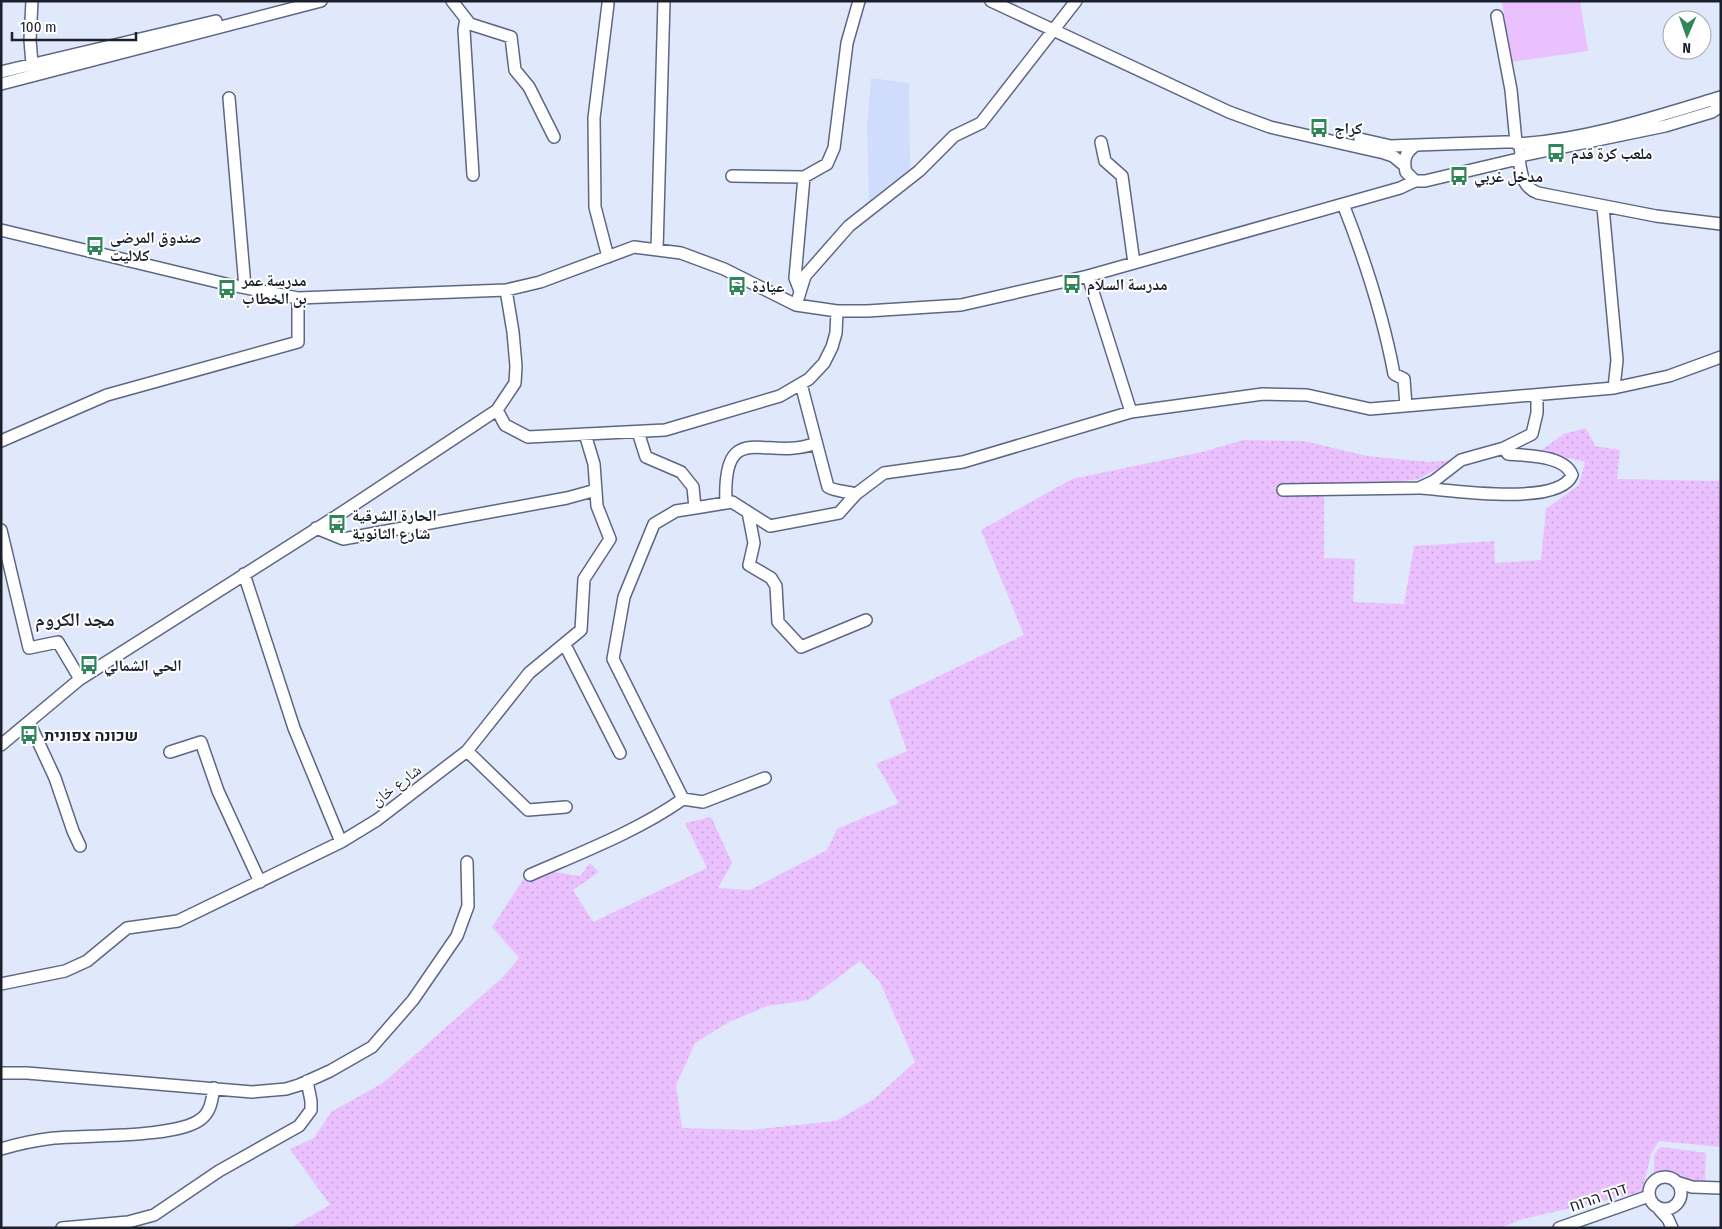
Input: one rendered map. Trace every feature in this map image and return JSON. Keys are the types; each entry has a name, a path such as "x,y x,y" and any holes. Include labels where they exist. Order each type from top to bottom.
{"street":[{"path":"32,1 30,40 32,64"},
{"path":"1,72 298,1"},
{"path":"1,84 321,1"},
{"path":"452,1 470,24 511,37 515,70 529,87 554,137"},
{"path":"657,250 664,1"},
{"path":"732,176 804,177 827,164 834,148 847,43 859,1"},
{"path":"991,1 1229,112 1270,127 1394,156 1404,165"},
{"path":"796,304 805,276 849,226 919,172 954,136 981,123 1076,1"},
{"path":"608,4 594,118 595,207 608,257"},
{"path":"1497,16 1511,90 1516,143 1521,150 1516,159 1527,186 1538,193 1602,207 1721,224"},
{"path":"466,20 464,30 473,175"},
{"path":"228,98 245,288"},
{"path":"1213,103 1284,123 1391,146 1544,141 1625,125 1721,98"},
{"path":"1,230 245,288 298,298 506,290 540,282 634,247 681,253 724,269 796,304 837,311 918,310 961,305 1088,276 1400,188 1415,181 1436,180 1516,159 1665,126 1712,112 1721,106"},
{"path":"1101,142 1104,162 1122,176 1134,263"},
{"path":"1415,181 1406,172 1404,165 1407,153 1416,145"},
{"path":"800,291 795,278 804,177"},
{"path":"1343,204 1366,264 1387,333 1394,374 1404,379 1406,406"},
{"path":"1602,207 1617,360 1614,388"},
{"path":"1088,276 1131,412"},
{"path":"1,745 80,680 497,410 515,383 514,340 506,290"},
{"path":"1,440 107,395 298,342 298,298"},
{"path":"497,410 505,425 528,437 665,430 780,396 809,379 824,363 832,347 836,333 837,311"},
{"path":"682,799 613,659 624,597 654,524 676,511 732,502 770,526 839,513 856,494 884,473 963,462 1131,412 1263,394 1307,395 1370,409 1614,388 1669,376 1721,357"},
{"path":"801,384 808,402 816,443 828,487 835,491 845,490 856,494"},
{"path":"1419,488 1434,481 1460,460 1504,448 1532,434 1537,413 1536,395"},
{"path":"638,432 646,457 681,472 693,487 695,508"},
{"name":"شارع خان","path":"1,984 65,971 87,960 127,928 178,921 341,842 377,820 467,751 529,673 581,630 584,579 610,539 597,506 594,464 585,434"},
{"path":"726,503 728,474 735,452 741,448 802,448 816,443"},
{"path":"1283,490 1419,488 1524,495 1560,488 1570,481 1572,475 1569,468 1556,461 1508,454 1504,448"},
{"path":"316,528 343,539 567,498 596,490"},
{"path":"748,512 754,543 749,565 771,578 776,586 778,622 801,647 866,620"},
{"path":"1,530 29,648 58,642 80,680"},
{"path":"244,574 294,728 341,842"},
{"path":"565,645 620,753"},
{"path":"29,722 55,778 80,846"},
{"path":"170,752 201,742 218,791 260,882"},
{"path":"467,751 528,810 566,807"},
{"path":"530,875 668,810 682,799 703,802 765,778"},
{"path":"1,1073 26,1073 265,1092 307,1082 372,1047 413,1000 457,936 468,906 467,862"},
{"path":"62,1228 128,1222 154,1214 212,1175 300,1126 311,1110 307,1082"},
{"path":"1,1150 51,1138 128,1135 185,1126 201,1119 207,1113 214,1088"},
{"path":"1702,1188 1689,1193 1668,1209 1659,1208 1652,1204 1649,1196 1651,1184 1658,1178 1668,1177 1676,1182 1702,1188 1721,1188"},
{"path":"1672,1228 1681,1194 1676,1182"},
{"name":"דרך הרוח","path":"1558,1228 1649,1196"},
{"path":"1659,1208 1672,1228"}],"shaded area":[{"path":"1502,1 1580,1 1588,51 1511,62"},
{"path":"871,78 909,83 910,169 869,201 867,126"},
{"path":"1586,428 1595,446 1620,450 1617,479 1721,481 1721,1147 1659,1141 1651,1154 1642,1192 1519,1220 1501,1228 290,1228 330,1205 290,1149 314,1138 331,1112 383,1083 503,977 519,958 492,927 527,874 548,871 580,876 590,863 599,872 573,890 593,922 707,868 685,823 711,817 732,863 718,888 750,890 827,850 837,829 899,803 876,764 907,751 889,700 1024,635 981,530 1072,479 1202,452 1243,440 1304,441 1367,456 1429,462 1453,460 1419,479 1358,487 1324,485 1324,558 1355,559 1353,602 1404,604 1414,546 1494,541 1495,563 1541,560 1546,509 1579,485 1585,462 1540,451 1564,434","holes":["860,961 880,982 915,1062 874,1099 836,1121 751,1130 682,1128 676,1085 695,1043 727,1023 767,1006 808,1000"]},
{"path":"1662,1147 1706,1153 1705,1182 1688,1182 1668,1173 1654,1177 1654,1156 1658,1149"}],"place":[{"name":"كراج","path":"1319,128"},
{"name":"ملعب كرة قدم","path":"1556,153"},
{"name":"مدخل غربي","path":"1459,176"},
{"name":"صندوق المرضى كلاليت","path":"95,246"},
{"name":"مدرسة السلام","path":"1072,284"},
{"name":"عيادة","path":"737,286"},
{"name":"مدرسة عمر بن الخطاب","path":"227,289"},
{"name":"الحارة الشرقية شارع الثانوية","path":"337,524"},
{"name":"الحي الشمالي","path":"89,665"},
{"name":"שכונה צפונית","path":"29,735"}],"district":[{"name":"مجد الكروم","path":"75,619"}]}
